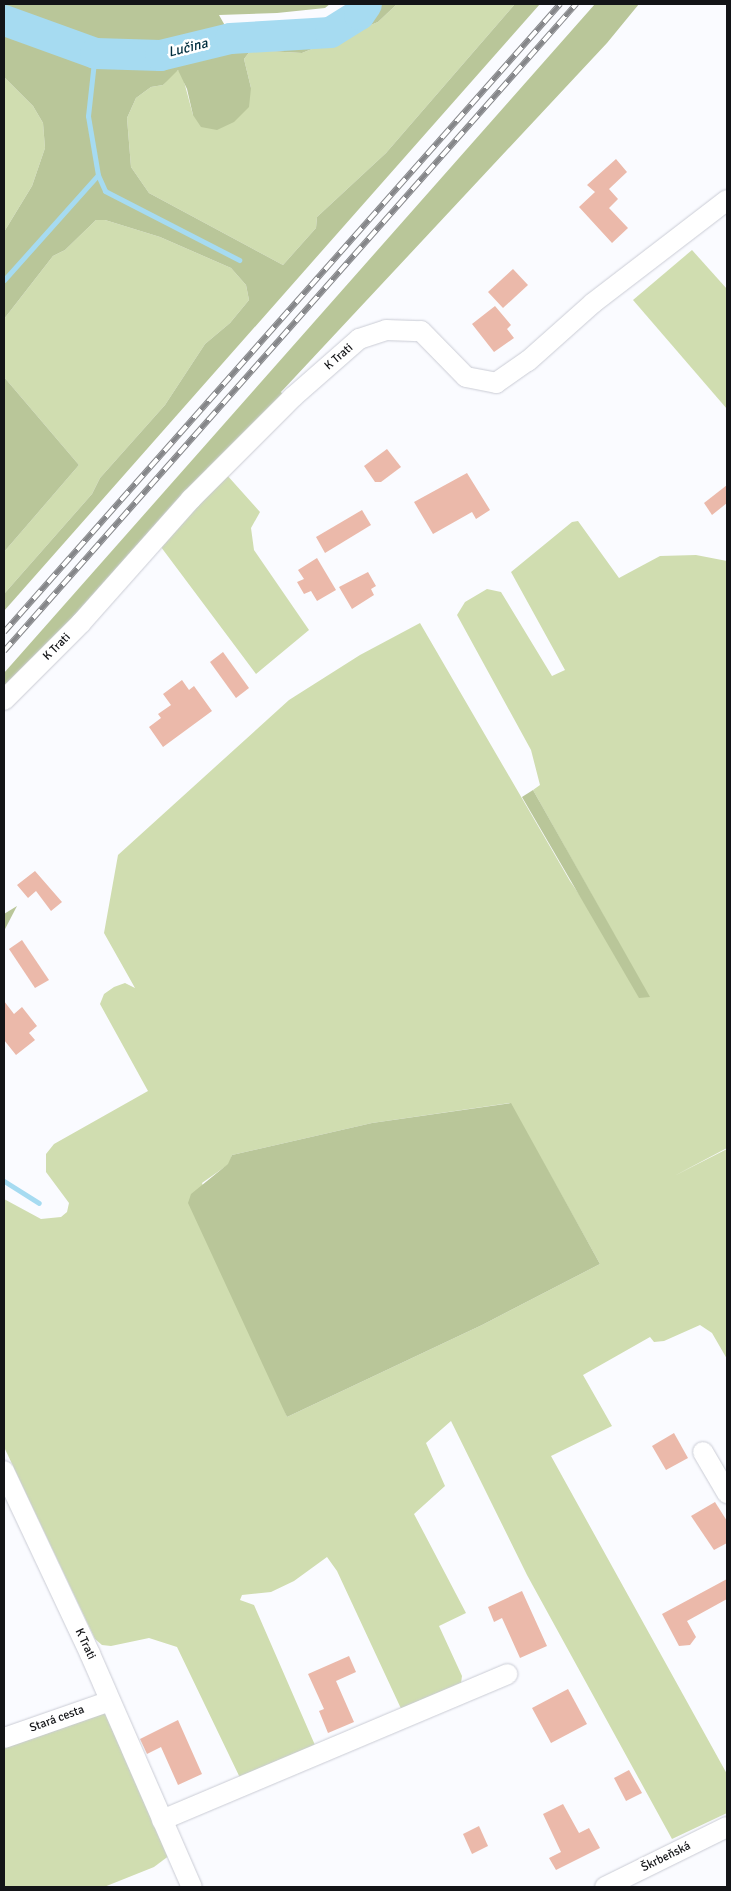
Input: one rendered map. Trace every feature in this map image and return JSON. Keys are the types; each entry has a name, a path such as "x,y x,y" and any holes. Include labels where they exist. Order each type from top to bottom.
{"street":[{"name":"K Trati","path":"4,700 81,624 191,499 293,396 359,339 386,330 421,331 466,377 496,383 528,361 593,304 727,200"},
{"path":"703,1452 727,1493"},
{"name":"K Trati","path":"4,1471 110,1700 192,1887"},
{"path":"162,1820 506,1674"},
{"name":"Stará cesta","path":"4,1738 110,1700"},
{"name":"Škrbeňská","path":"605,1887 727,1827"}],"green space":[{"path":"4,4 330,4 325,8 277,13 219,15 236,45 323,40 359,23 378,4 397,4 378,22 302,53 251,50 244,59 251,88 249,107 234,122 217,130 201,127 193,115 187,89 178,70 163,85 151,87 136,98 127,118 131,167 149,193 283,265 316,228 317,217 386,153 515,4 540,4 4,611 4,594 92,494 100,478 165,405 205,344 230,323 249,300 246,285 231,268 160,237 105,220 96,220 65,250 53,256 4,319 4,232 32,186 45,148 43,123 33,106 4,77"},
{"path":"397,4 515,4 386,153 317,217 316,228 283,265 149,193 131,167 127,118 136,98 151,87 163,85 173,73 178,70 182,74 193,115 251,88 244,59 251,50 302,53 378,22"},
{"path":"595,4 639,4 607,43 281,392 285,398 4,692 4,673"},
{"path":"4,77 33,106 43,123 45,148 32,186 4,232"},
{"path":"96,220 105,220 160,237 231,268 246,285 249,300 230,323 205,344 165,405 100,478 92,494 4,594 4,552 79,465 4,377 4,319 53,256 65,250"},
{"path":"692,250 727,289 727,409 633,300"},
{"path":"4,377 79,465 4,552"},
{"path":"226,474 260,512 251,528 254,550 309,630 256,674 161,547"},
{"path":"578,521 619,578 660,556 696,555 727,561 727,1148 674,1176 727,1149 727,1359 712,1333 700,1325 664,1341 654,1342 650,1337 583,1375 612,1426 551,1456 727,1774 727,1813 672,1839 527,1575 451,1421 426,1443 445,1486 414,1514 466,1613 439,1626 462,1676 460,1691 404,1715 337,1571 327,1557 294,1581 271,1592 242,1595 240,1600 254,1605 318,1752 243,1784 177,1647 149,1638 111,1646 102,1645 95,1639 4,1447 4,1199 41,1219 61,1217 67,1212 69,1203 46,1172 46,1154 54,1144 148,1091 100,1004 104,994 114,987 125,983 135,988 104,933 118,855 289,700 360,655 420,623 570,881 649,997 533,790 540,785 531,750 457,615 465,602 487,589 501,592 552,676 565,670 511,572 572,522","holes":["510,1103 600,1264 482,1325 287,1417 202,1183 229,1164 232,1155 372,1123"]},
{"path":"533,790 650,997 639,998 522,797"},
{"path":"17,906 4,931 4,914"},
{"path":"511,1103 600,1264 482,1325 287,1417 188,1203 191,1194 228,1164 232,1155 372,1123"},
{"path":"104,1711 170,1855 154,1867 104,1887 4,1887 4,1746"}],"building":[{"path":"616,159 627,172 609,189 618,199 609,208 628,228 612,243 579,207 595,192 587,185"},
{"path":"513,269 528,285 503,308 488,292"},
{"path":"495,306 511,325 507,329 514,338 494,352 472,324"},
{"path":"387,449 401,467 381,482 375,482 364,466"},
{"path":"467,473 490,510 476,519 472,512 433,534 414,502"},
{"path":"727,485 727,503 712,515 704,503"},
{"path":"362,510 371,525 325,553 316,537"},
{"path":"317,558 336,590 317,601 311,591 304,594 297,582 304,579 298,570"},
{"path":"368,572 376,586 371,589 374,595 352,609 339,587"},
{"path":"223,652 249,688 236,698 210,662"},
{"path":"182,680 189,690 194,686 212,711 163,747 149,727 161,718 158,714 171,705 163,694"},
{"path":"35,871 62,902 51,911 36,891 28,898 17,885"},
{"path":"22,940 49,980 35,988 9,949"},
{"path":"4,1001 14,1014 22,1007 37,1026 29,1033 35,1040 16,1055 4,1040"},
{"path":"674,1433 688,1458 666,1470 652,1446"},
{"path":"715,1502 727,1521 727,1543 714,1550 691,1516"},
{"path":"727,1579 727,1599 687,1621 696,1637 690,1645 679,1646 662,1614"},
{"path":"522,1591 547,1646 520,1658 502,1618 494,1622 488,1607"},
{"path":"349,1656 356,1672 336,1681 354,1722 328,1733 319,1711 324,1709 308,1674"},
{"path":"568,1689 587,1724 551,1743 532,1708"},
{"path":"178,1720 202,1774 178,1785 161,1747 147,1754 140,1739"},
{"path":"629,1770 642,1793 626,1801 614,1778"},
{"path":"563,1804 579,1833 589,1828 600,1848 556,1870 549,1858 561,1852 543,1814"},
{"path":"479,1826 488,1846 472,1854 463,1834"}],"waterway":[{"name":"Lučina","path":"4,20 95,53 160,55 230,38 330,32 359,14 366,4"},
{"path":"4,280 98,175 88,116 95,53"},
{"path":"98,175 105,191 239,260"},
{"path":"4,1181 39,1203"}],"railway":[{"path":"4,632 560,4"},
{"path":"4,651 576,4"}]}
